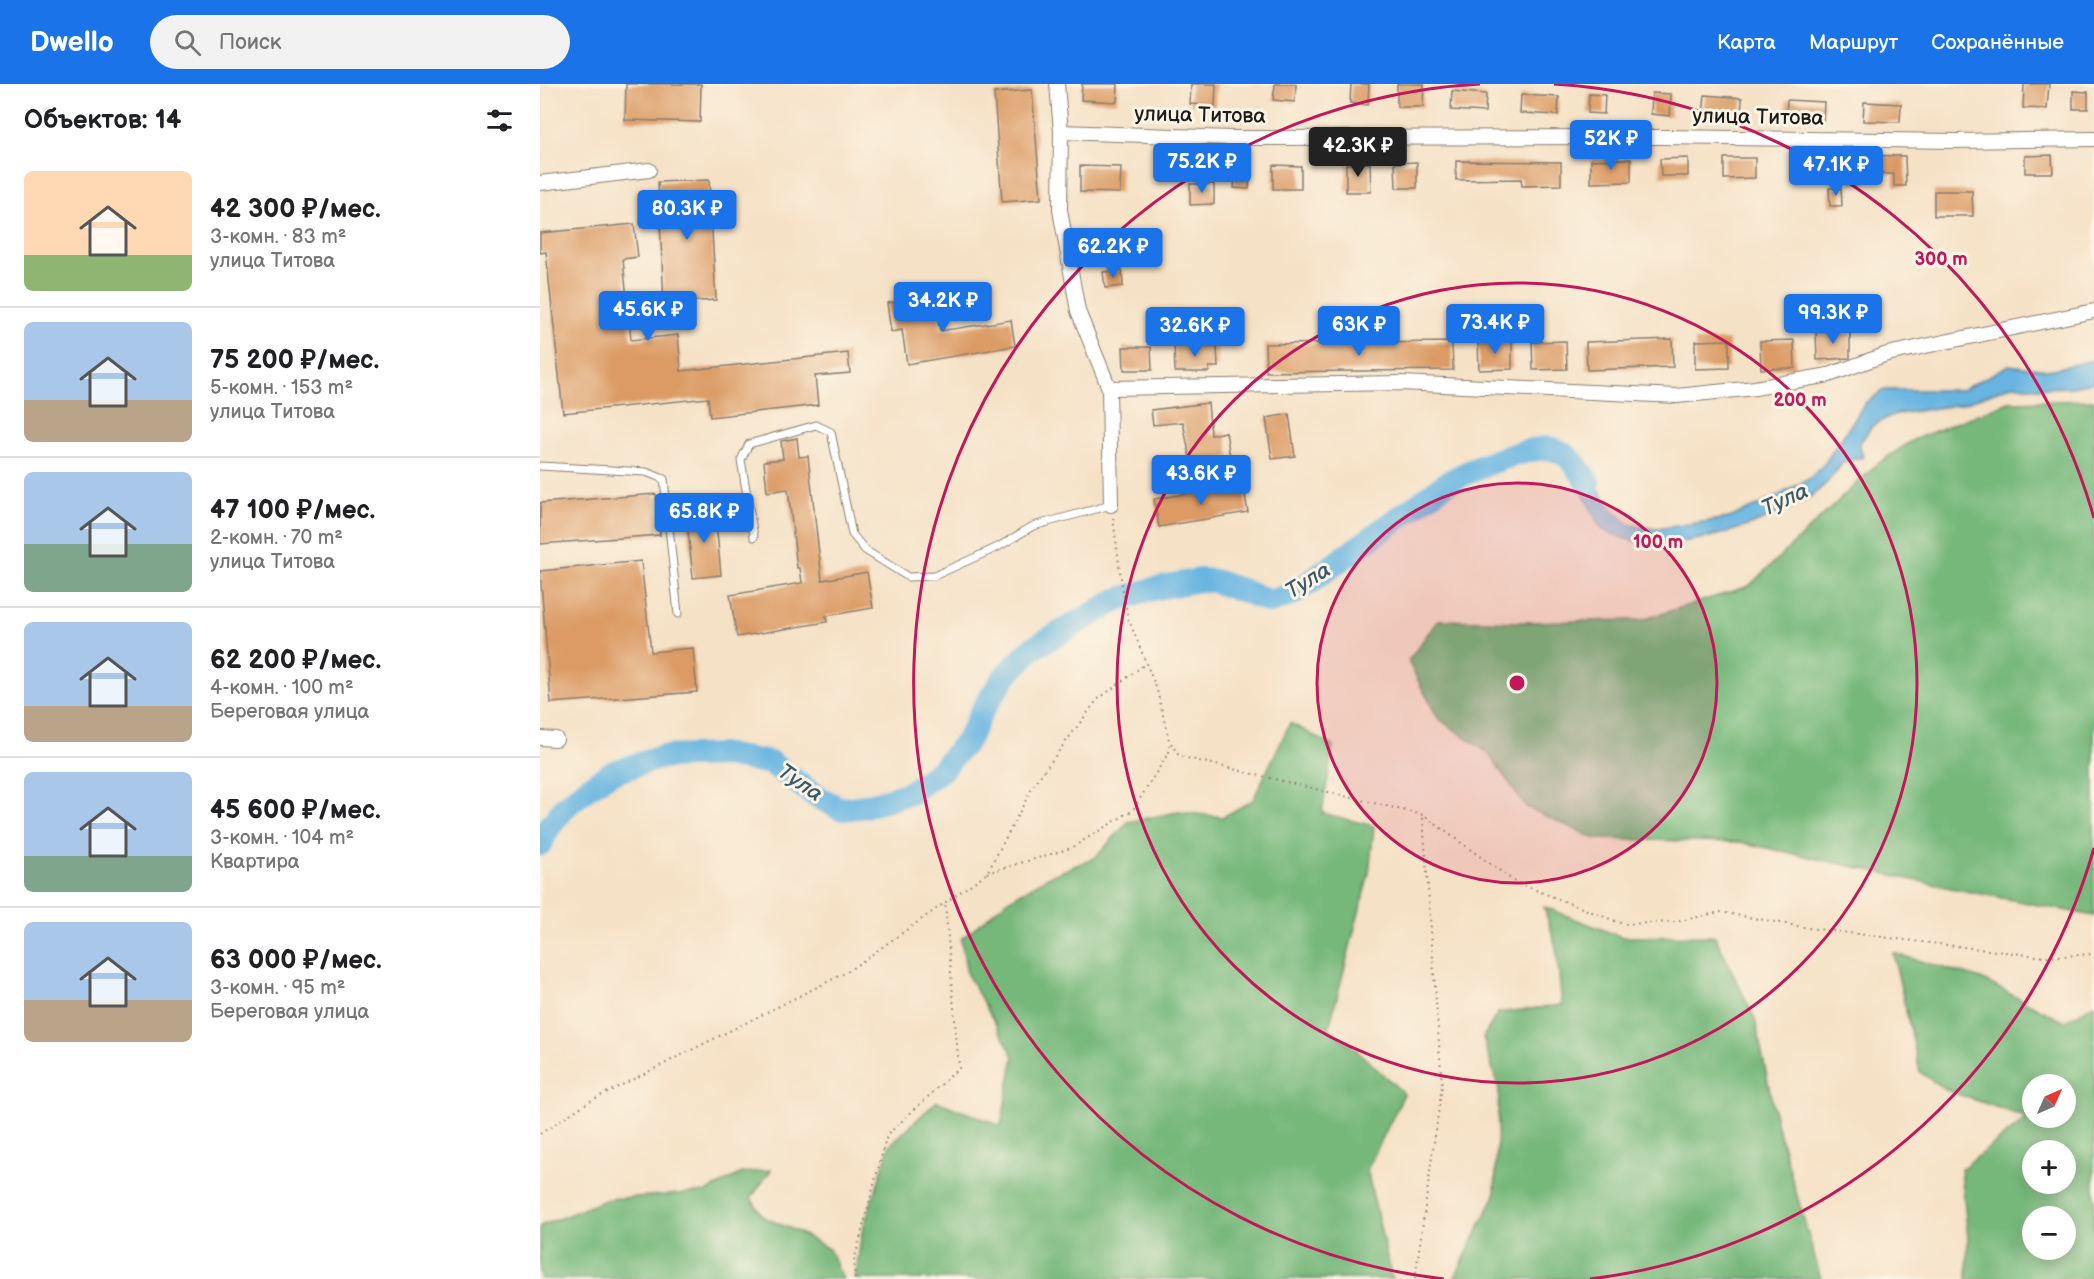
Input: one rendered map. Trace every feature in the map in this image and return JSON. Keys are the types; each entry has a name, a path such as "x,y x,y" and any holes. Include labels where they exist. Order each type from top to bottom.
{"street":[{"path":"1057,84 1061,132 1060,210 1078,310 1109,388 1111,505"},
{"name":"улица Титова","path":"1061,132 1230,138 1660,137 1956,141 2094,139"},
{"path":"540,183 649,170"},
{"path":"1109,388 1401,383 1677,396 1755,388 1829,375 1887,354 2094,311"},
{"path":"540,738 556,739"}],"lane":[{"path":"754,537 741,460 749,444 816,425 831,432 852,534 865,550 908,578 934,576 998,547 1033,526 1111,505"},
{"path":"540,466 646,472 664,479 678,614"}],"path":[{"path":"540,1134 588,1102 847,972 987,873 1071,848 1133,810 1169,752 1169,740 1157,690 1128,618 1111,505"},
{"path":"987,873 1035,783 1096,700 1145,664"},
{"path":"1169,740 1179,756 1423,815 1515,882 1623,924 1676,922 1720,912 1808,928 2045,957 2094,954"},
{"path":"1415,1279 1442,1086 1423,815"},
{"path":"855,1279 854,1261 887,1135 960,1068 945,902"}],"green space":[{"path":"2094,400 2094,916 1951,888 1740,842 1596,839 1526,807 1488,753 1438,718 1408,661 1438,620 1520,622 1642,620 1749,586 1877,464 1915,439 2009,402"},
{"path":"1290,723 1333,746 1322,813 1374,826 1369,873 1329,1028 1404,1094 1367,1170 1392,1279 855,1279 862,1232 890,1145 937,1101 1001,1126 1014,1056 967,974 961,939 1008,900 1048,877 1096,857 1128,822 1178,812 1223,817 1253,800"},
{"path":"1544,907 1622,937 1715,936 1755,1019 1777,1126 1821,1279 1454,1279 1495,1195 1499,1090 1483,1037 1498,1013 1562,1005 1556,947"},
{"path":"1893,953 1981,979 2065,1022 2094,1004 2094,1279 1967,1279 1968,1238 1961,1169 2022,1123 2022,1128 2076,1128 2076,1074 2022,1074 2022,1116 1946,1090 1920,1072"},
{"path":"771,1170 751,1198 763,1217 794,1230 829,1249 843,1279 540,1279 540,1226 608,1199 706,1192 742,1173"}],"water":[{"path":"2094,360 2094,382 2073,387 2037,388 2013,385 1962,404 1892,415 1872,426 1859,444 1863,457 1843,462 1827,482 1813,494 1789,509 1766,519 1713,536 1660,543 1636,541 1605,531 1599,525 1583,492 1566,465 1572,452 1580,456 1609,506 1630,525 1657,529 1729,518 1809,479 1825,463 1866,402 1884,390 1962,390 2009,365 2048,370"}],"building":[{"path":"626,84 701,84 700,122 625,120"},
{"path":"1082,84 1118,84 1117,102 1081,100"},
{"path":"1191,84 1216,84 1215,106 1190,104"},
{"path":"1275,84 1296,84 1295,102 1273,100"},
{"path":"1351,84 1369,84 1368,105 1350,103"},
{"path":"1397,84 1424,84 1423,107 1397,107"},
{"path":"2024,84 2049,84 2047,109 2023,108"},
{"path":"1032,90 1041,199 1002,202 994,93"},
{"path":"1452,91 1486,94 1485,112 1451,110"},
{"path":"2073,91 2088,92 2088,109 2073,109"},
{"path":"1652,93 1671,94 1670,116 1651,114"},
{"path":"1589,94 1605,95 1604,114 1588,113"},
{"path":"1521,95 1559,97 1558,115 1520,113"},
{"path":"1705,95 1742,98 1741,118 1703,115"},
{"path":"1787,100 1824,102 1823,121 1786,118"},
{"path":"1864,102 1901,104 1900,122 1863,121"},
{"path":"1851,155 1905,156 1906,186 1894,186 1894,174 1866,174 1866,184 1851,184"},
{"path":"2052,155 2053,173 2025,173 2025,156"},
{"path":"1794,157 1826,157 1827,177 1795,178"},
{"path":"1688,158 1688,176 1661,176 1660,159"},
{"path":"1724,158 1755,158 1755,178 1724,179"},
{"path":"1631,159 1631,182 1591,183 1591,160"},
{"path":"1456,161 1561,162 1561,185 1522,186 1521,179 1456,180"},
{"path":"1417,162 1417,188 1396,188 1395,163"},
{"path":"1370,163 1371,192 1346,192 1346,164"},
{"path":"1273,165 1301,166 1301,189 1273,189"},
{"path":"1080,166 1121,167 1120,193 1080,192"},
{"path":"1235,175 1250,176 1249,189 1234,188"},
{"path":"709,180 716,300 664,303 658,182"},
{"path":"1190,184 1214,184 1214,204 1190,205"},
{"path":"1829,188 1841,188 1842,206 1830,206"},
{"path":"1934,191 1972,191 1973,216 1934,216"},
{"path":"634,224 638,257 623,259 631,340 678,335 681,371 848,353 850,373 815,376 818,405 710,417 708,398 563,413 546,252 540,253 540,233"},
{"path":"1122,270 1123,286 1105,288 1103,272"},
{"path":"935,297 940,331 1011,320 1015,346 907,364 902,330 891,332 887,303"},
{"path":"1850,331 1850,358 1817,360 1816,332"},
{"path":"1672,339 1673,367 1587,370 1586,342"},
{"path":"1729,340 1729,368 1695,369 1695,341"},
{"path":"1794,340 1795,368 1761,369 1760,341"},
{"path":"1512,341 1512,369 1479,370 1478,342"},
{"path":"1566,341 1567,369 1533,370 1532,342"},
{"path":"1452,342 1453,370 1266,372 1265,344"},
{"path":"1174,344 1208,344 1208,347 1217,347 1218,367 1209,367 1209,372 1175,372"},
{"path":"1123,347 1151,347 1152,370 1124,370"},
{"path":"1208,403 1211,435 1226,432 1230,457 1191,464 1183,422 1153,425 1151,410"},
{"path":"1289,414 1295,456 1272,459 1266,418"},
{"path":"797,438 799,457 808,456 822,580 867,572 873,608 826,616 827,622 737,637 730,595 802,583 800,568 797,568 788,489 767,492 764,461 783,459 781,441"},
{"path":"1243,484 1248,512 1159,527 1154,499"},
{"path":"656,494 660,535 540,544 540,503"},
{"path":"715,511 721,575 693,578 686,513"},
{"path":"641,561 651,652 693,648 697,692 551,703 540,571"}],"waterway":[{"name":"Тула","path":"540,844 550,826 566,806 588,788 611,773 662,757 726,755 771,763 817,797 842,809 866,806 910,793 941,770 967,741 983,709 1005,676 1033,648 1117,600 1157,588 1200,580 1214,581 1270,602 1295,593 1447,483 1483,466 1528,451 1552,449 1564,454 1573,462 1588,483"}]}
